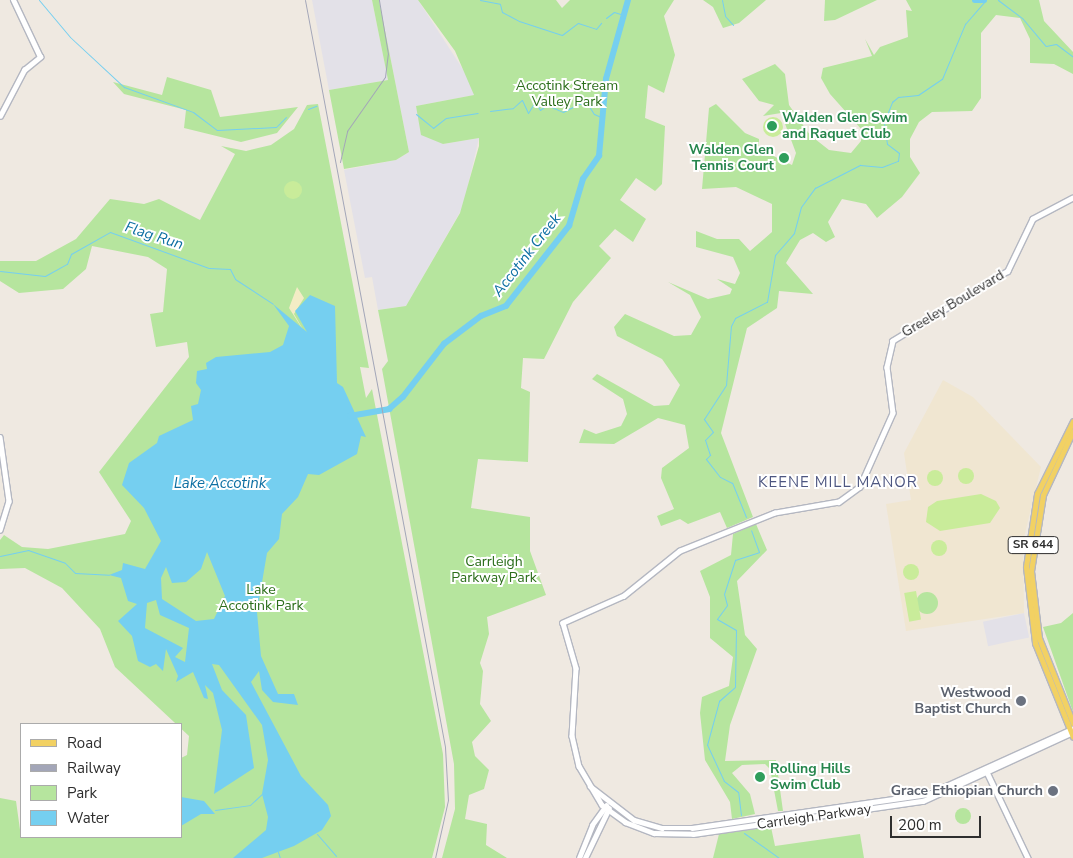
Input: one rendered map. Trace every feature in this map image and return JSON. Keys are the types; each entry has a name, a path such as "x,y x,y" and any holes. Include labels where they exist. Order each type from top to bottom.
{"main road":[{"name":"SR 644","path":"1072,732 1035,643 1026,567 1037,494 1073,421"},
{"name":"SR 644","path":"1073,431 1043,495 1031,570 1040,638 1073,723"}],"street":[{"path":"0,116 24,70 40,57 12,0"},
{"name":"Greeley Boulevard","path":"563,623 624,596 680,551 775,513 839,502 860,487 893,413 887,367 893,341 1005,274 1018,257 1033,219 1073,198"},
{"path":"0,437 9,501 0,530"},
{"name":"Carrleigh Parkway","path":"563,623 576,668 573,744 589,785 608,807 646,831 693,834 923,801 985,769 1072,732"},
{"path":"985,769 1028,858"},
{"path":"579,858 592,825 608,807"},
{"path":"585,858 608,807"}],"shaded area":[{"path":"312,0 372,0 388,80 329,90"},
{"path":"379,0 418,0 468,77 474,95 416,106 443,144 479,138 463,207 406,306 378,310 372,277 365,278 344,170 396,160 409,152"},
{"path":"943,380 973,397 1041,467 1023,542 1024,613 906,631 886,504 911,500 904,453"},
{"path":"1024,613 1029,637 988,646 983,622"}],"green space":[{"path":"372,0 379,0 409,152 396,160 344,169 329,90 388,80"},
{"name":"Accotink Stream Valley Park","path":"418,0 556,0 562,8 570,0 674,0 664,16 675,55 664,93 648,85 645,118 665,126 662,184 655,191 636,178 620,200 646,219 633,242 615,229 599,246 611,258 573,302 544,359 523,358 521,388 530,392 528,462 478,459 471,508 530,517 530,551 546,595 487,617 489,634 480,663 483,671 480,704 491,721 472,742 475,756 489,770 484,789 469,795 465,819 487,824 486,845 507,858 442,858 455,809 454,764 382,369 388,361 378,310 406,306 460,213 479,146 479,138 443,144 421,135 416,106 474,95 455,51"},
{"path":"703,0 766,0 739,23 723,28 713,7"},
{"path":"825,0 877,0 835,20 824,21"},
{"path":"906,0 1039,0 1044,21 1073,52 1073,74 1054,64 1030,63 1030,39 1020,18 996,15 981,33 981,98 972,111 932,112 919,122 910,139 910,157 920,173 902,197 877,218 866,204 842,199 828,222 835,237 826,242 813,233 800,240 786,263 813,294 779,291 777,308 747,328 721,433 753,517 727,528 720,512 688,524 680,519 661,526 657,516 674,509 661,478 662,468 689,448 685,425 658,418 614,444 579,443 584,429 596,434 621,426 627,414 623,399 592,379 597,374 654,406 669,405 680,385 662,359 617,336 614,327 625,314 674,336 691,335 701,317 690,295 668,282 708,299 730,294 732,289 717,279 735,284 740,273 733,257 696,247 696,231 717,239 739,239 750,251 772,232 772,204 736,187 702,189 709,108 716,104 745,133 759,139 759,149 792,165 796,153 781,113 763,116 774,105 759,101 742,79 775,64 785,74 789,105 810,135 829,150 851,153 861,141 862,130 830,94 821,78 823,68 872,56 865,39 874,55 880,47 908,37 906,10 912,11"},
{"path":"167,77 211,90 220,117 298,107 277,133 241,142 184,128 186,110 124,94 113,82 162,95"},
{"name":"Lake Accotink Park","path":"318,104 369,368 360,367 366,398 372,389 443,754 445,807 432,858 0,858 0,798 16,801 20,838 182,838 182,758 187,755 189,736 182,729 182,723 175,723 115,667 100,629 62,588 25,568 0,569 0,540 4,535 22,547 48,549 125,534 131,521 99,472 189,357 187,342 156,347 150,314 163,312 167,269 148,257 92,246 86,269 63,289 19,293 0,281 0,261 36,261 76,239 110,199 144,204 159,199 200,220 235,154 221,146 246,151 271,145 294,129 307,105"},
{"name":"Walden Glen Swim and Raquet Club","path":"773,117 780,120 783,127 780,134 773,137 766,134 763,127 766,120"},
{"path":"293,181 299,184 302,190 299,196 293,199 287,196 284,190 287,184"},
{"path":"963,468 969,468 974,473 972,482 963,484 958,479 958,473"},
{"path":"932,470 938,470 943,475 941,484 932,486 927,481 927,475"},
{"path":"981,494 996,501 1000,508 990,523 940,531 926,522 928,507 937,501"},
{"path":"756,524 767,550 737,581 745,635 757,649 730,725 725,761 776,760 783,811 778,811 770,769 765,764 742,765 732,773 750,794 755,814 732,819 730,802 705,760 700,713 702,697 729,686 733,657 710,638 710,597 700,571 731,555 733,534"},
{"path":"939,540 945,542 947,548 945,554 939,556 933,554 931,548 933,542"},
{"path":"908,564 914,564 919,569 917,578 908,580 903,575 903,569"},
{"path":"916,591 921,620 909,622 904,593"},
{"path":"927,592 935,595 938,603 935,611 927,614 919,611 916,603 919,595"},
{"path":"1073,613 1073,712 1043,627 1061,623"},
{"path":"960,808 966,808 971,813 969,822 960,824 955,819 955,813"},
{"path":"771,827 775,846 860,834 864,858 713,858 719,834"}],"sand":[{"path":"297,287 304,298 294,314 305,333 289,308"}],"water":[{"name":"Lake Accotink","path":"310,295 335,306 337,383 343,387 366,437 361,436 357,454 319,475 308,474 298,497 282,514 279,539 267,553 257,612 261,656 278,694 294,694 298,705 273,702 262,690 259,671 251,682 301,776 328,805 331,816 322,830 294,846 262,858 233,858 266,830 268,817 262,794 268,760 262,725 219,665 212,664 222,690 246,715 254,768 214,794 222,730 213,693 205,685 208,699 204,698 193,672 176,682 178,676 166,649 163,671 156,664 150,667 138,661 132,636 118,621 137,604 128,601 121,578 109,575 122,570 123,563 145,569 161,541 144,508 122,485 129,463 157,443 159,436 193,420 191,406 198,404 201,390 196,383 197,371 207,369 206,363 216,357 270,352 283,345 289,326 273,304 307,332 295,311","holes":["207,552 225,596 214,619 196,621 162,599 161,578 166,567 172,583 186,582 201,569","156,600 160,615 189,628 185,662 175,657 183,648 145,628 147,603"]},
{"path":"182,797 204,801 215,814 201,814 182,825"}],"waterway":[{"path":"39,0 70,37 124,87 193,112 217,130 276,127 286,117"},
{"path":"480,0 500,4 502,12 519,21 562,35 578,23 596,29 601,23"},
{"name":"Accotink Creek","path":"350,416 389,409 403,397 444,344 481,316 506,306 569,226 583,179 599,156 606,79 628,0"},
{"path":"722,0 725,16 733,25"},
{"name":"Accotink Creek","path":"975,0 984,0"},
{"path":"746,517 732,483 720,477 706,459 710,455 705,440 713,432 704,419 726,385 731,326 735,318 767,302 775,255 794,233 801,207 815,188 860,165 882,167 898,161 899,153 887,144 884,122 892,102 898,97 918,95 942,79 965,24 986,0"},
{"path":"998,0 1023,19 1046,46 1056,44 1073,57"},
{"path":"606,18 614,12 624,15"},
{"path":"490,111 513,108 522,100 528,113 535,102 540,110 547,105 563,112 573,107"},
{"path":"578,104 587,103 594,114 603,118"},
{"path":"308,109 316,106"},
{"path":"416,114 433,128 446,118 478,113"},
{"name":"Flag Run","path":"0,271 45,276 67,264 71,254 110,232 209,268 230,269 235,279 273,304"},
{"path":"741,815 738,792 724,781 707,745 719,701 735,687 736,630 717,619 727,605 724,594 735,560 759,552 751,530"},
{"path":"0,556 28,550 65,563 75,573 109,575"},
{"path":"215,810 250,805 262,794"},
{"path":"744,833 779,858"},
{"path":"317,834 336,856"},
{"path":"278,852 280,858"}],"railway":[{"path":"305,0 445,747 448,800 435,858"},
{"path":"340,162 347,131 385,77 388,54 379,0"}],"place":[{"name":"Walden Glen Swim and Raquet Club","path":"772,126"},
{"name":"Walden Glen Tennis Court","path":"784,158"},
{"name":"Westwood Baptist Church","path":"1021,701"},
{"name":"Rolling Hills Swim Club","path":"760,777"},
{"name":"Grace Ethiopian Church","path":"1053,791"}],"district":[{"name":"KEENE MILL MANOR","path":"838,483"}],"park label":[{"name":"Carrleigh Parkway Park","path":"494,570"}]}
